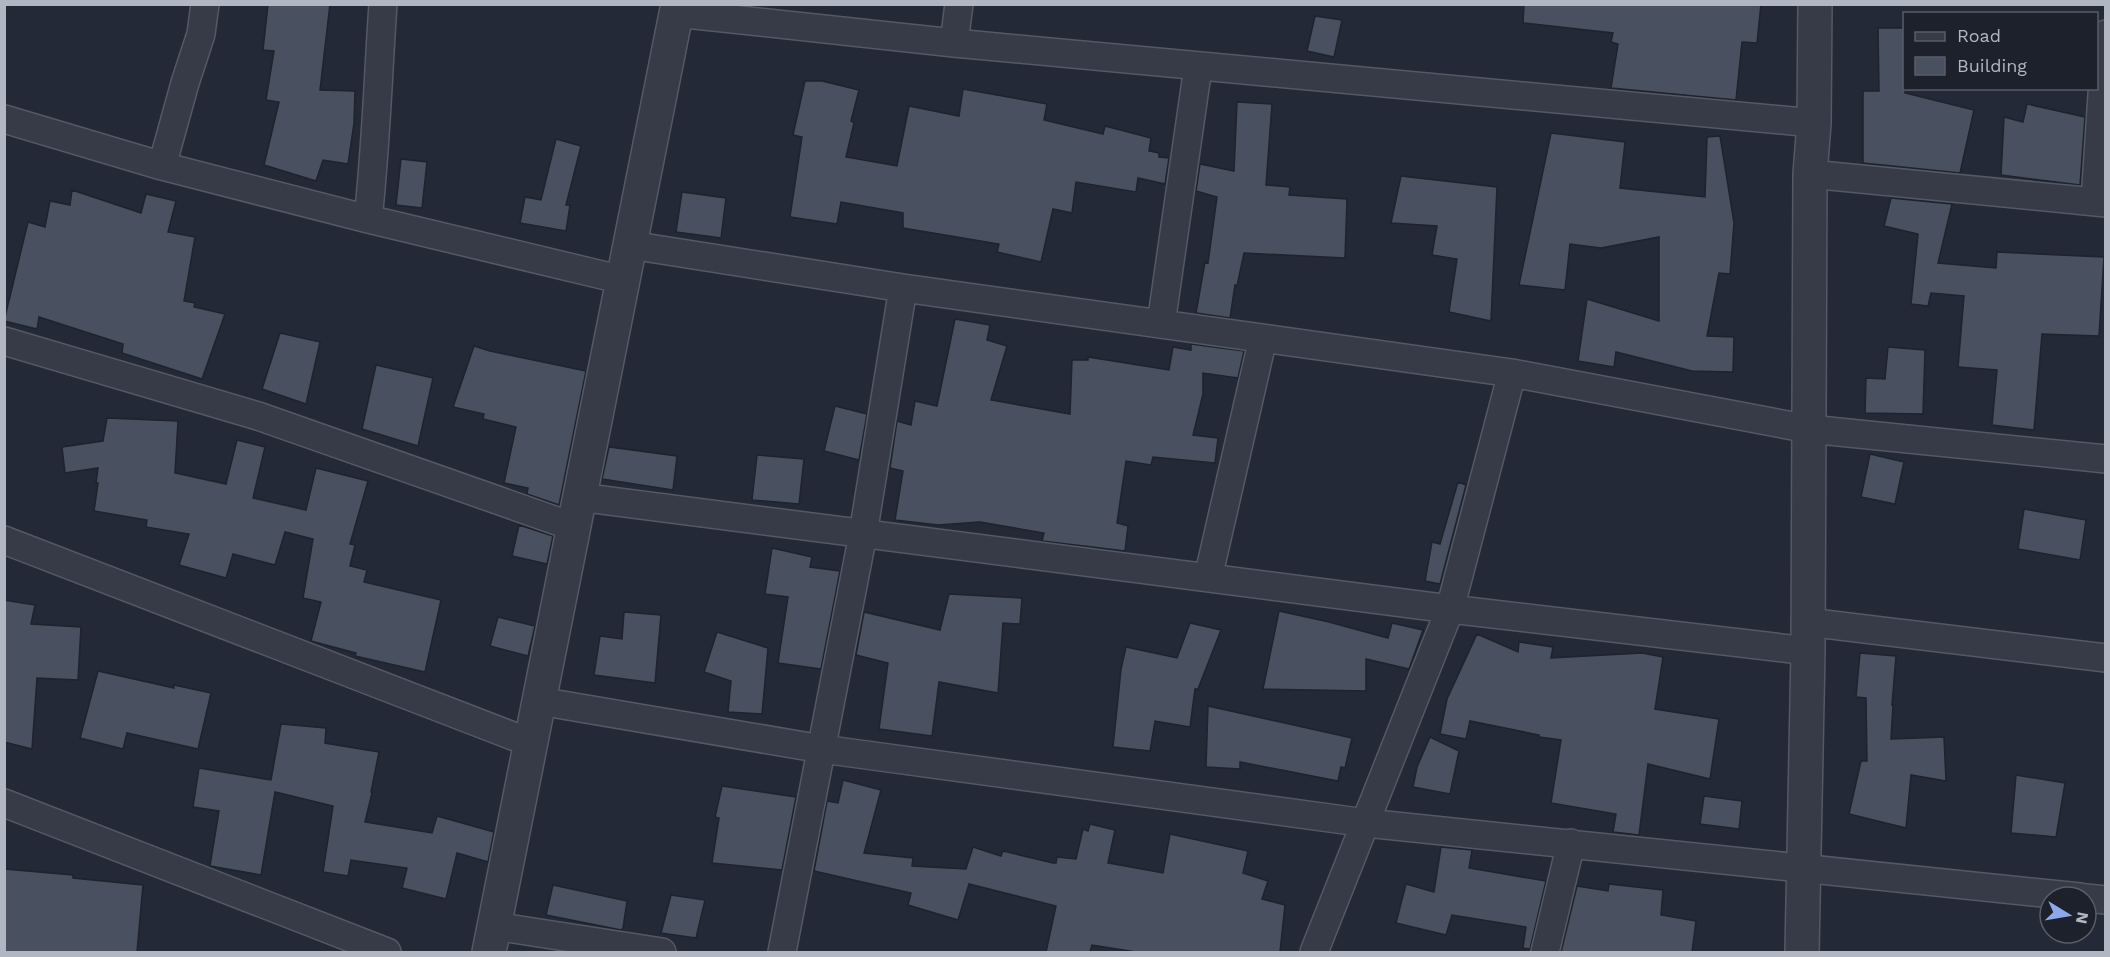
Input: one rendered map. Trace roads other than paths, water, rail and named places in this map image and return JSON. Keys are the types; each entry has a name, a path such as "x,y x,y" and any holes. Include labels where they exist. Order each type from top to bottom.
{"street":[{"path":"162,166 201,34 205,4"},
{"path":"368,219 374,166 383,4"},
{"path":"954,43 959,4"},
{"path":"1802,952 1810,174 1814,123 1815,4"},
{"path":"662,952 492,939 677,9 954,43 1814,123"},
{"path":"1810,174 2100,202 2106,34"},
{"path":"1161,324 1198,66"},
{"path":"4,119 162,166 368,219 623,280"},
{"path":"630,245 903,288 1512,373 1809,429 2106,459"},
{"path":"782,952 863,534 903,288"},
{"path":"1209,578 1263,338"},
{"path":"4,341 577,512 863,534 1450,609 2106,658"},
{"path":"1314,952 1450,609 1512,373"},
{"path":"4,540 531,743"},
{"path":"539,701 822,749 1366,823 2038,893"},
{"path":"4,803 387,952"},
{"path":"1545,952 1571,843"}]}
